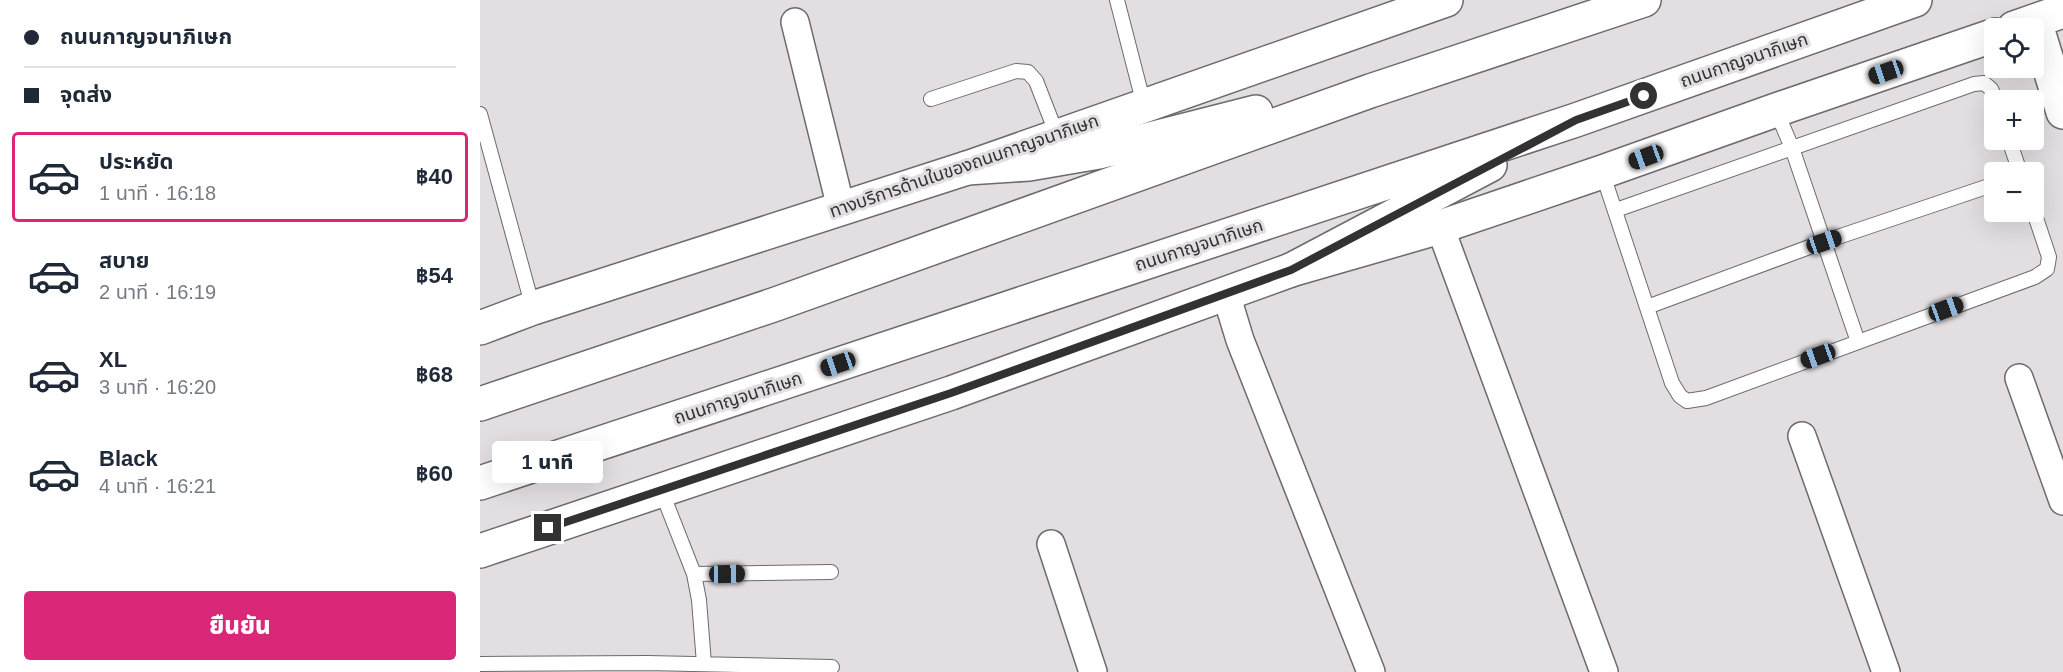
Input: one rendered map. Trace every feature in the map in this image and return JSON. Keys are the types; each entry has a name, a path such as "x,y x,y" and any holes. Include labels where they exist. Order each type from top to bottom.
{"main road":[{"name":"ทางบริการด้านในของถนนกาญจนาภิเษก","path":"480,328 533,308 967,168 1446,0"},
{"path":"480,404 776,304 1370,91 1644,0"},
{"name":"ถนนกาญจนาภิเษก","path":"480,483 1576,120 1916,0"},
{"path":"480,551 951,393 1291,270 1440,227 1984,39"},
{"path":"2044,39 2058,76 2063,112"},
{"path":"967,168 1029,164 1099,152 1314,97 1370,91"},
{"path":"1291,270 1576,120"}],"street":[{"path":"795,22 841,208"},
{"path":"1440,227 1604,672"},
{"path":"1226,294 1240,340 1371,672"},
{"path":"2019,378 2063,501"},
{"path":"1802,436 1886,672"},
{"path":"1051,544 1094,672"}],"lane":[{"path":"1117,0 1144,105"},
{"path":"931,99 1016,71 1028,72 1036,81 1057,135"},
{"path":"1616,210 1974,84 1984,82 1991,90"},
{"path":"1776,110 1792,148 1858,342"},
{"path":"480,114 533,308"},
{"path":"1602,172 1672,383 1680,396 1687,401 1706,398 2035,277 2047,269 2049,257 2037,222"},
{"path":"1647,307 1824,242 1984,188"},
{"path":"661,489 694,574 699,600 704,664"},
{"path":"694,574 831,572"},
{"path":"480,664 647,667 704,664 832,667"}],"route":[{"path":"548,528 951,393 1291,270 1576,120 1644,96"}]}
